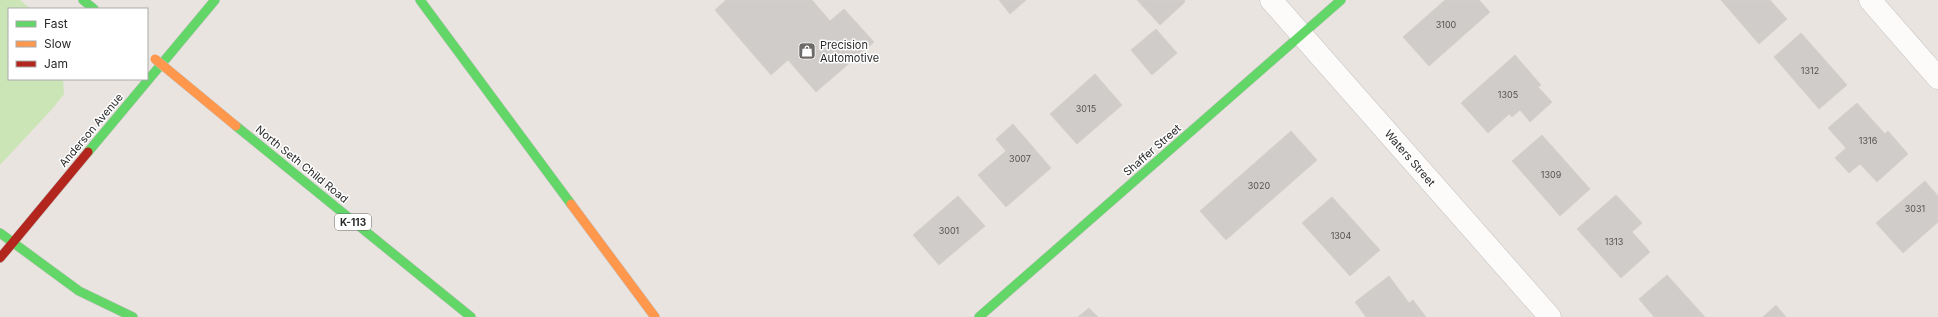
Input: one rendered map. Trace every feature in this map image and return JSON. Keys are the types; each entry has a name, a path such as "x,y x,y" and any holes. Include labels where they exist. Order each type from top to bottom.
{"main road":[{"path":"83,0 93,8"},
{"name":"Anderson Avenue","path":"0,258 215,0"},
{"path":"420,0 655,317"},
{"name":"Shaffer Street","path":"979,317 1341,0"},
{"name":"North Seth Child Road","path":"148,54 471,317"},
{"path":"0,233 79,291 133,317"}],"street":[{"name":"Waters Street","path":"1271,0 1550,317"},
{"path":"1870,0 1938,78"}],"green space":[{"path":"0,0 20,0 30,8 8,8 8,80 63,80 64,94 53,108 0,165"}],"building":[{"name":"Precision Automotive","path":"726,0 812,0 830,21 844,9 874,42 816,92 788,60 771,75 715,10"},
{"path":"999,0 1026,0 1010,14"},
{"path":"1137,0 1184,0 1185,2 1160,25"},
{"path":"1445,0 1479,0 1490,12 1429,66 1403,37"},
{"path":"1721,0 1770,0 1787,19 1759,44"},
{"path":"1156,29 1177,53 1152,75 1131,50"},
{"path":"1801,33 1847,85 1819,109 1774,57"},
{"path":"1515,55 1541,85 1538,87 1552,102 1530,122 1520,110 1512,117 1509,114 1488,133 1461,103"},
{"path":"1095,74 1122,105 1077,144 1050,114"},
{"path":"1857,103 1885,134 1888,131 1908,154 1877,182 1860,164 1849,173 1835,158 1846,148 1828,128"},
{"path":"1013,124 1051,168 1006,207 978,175 1006,151 996,139"},
{"path":"1291,131 1317,160 1226,240 1200,211"},
{"path":"1542,135 1590,189 1560,216 1512,161"},
{"path":"1925,181 1938,196 1938,222 1903,253 1876,223"},
{"path":"1616,195 1642,223 1632,232 1650,252 1621,278 1577,229"},
{"path":"958,196 985,226 939,265 913,235"},
{"path":"1332,197 1380,250 1350,276 1302,223"},
{"path":"1667,275 1705,317 1654,317 1639,299"},
{"path":"1389,276 1409,303 1413,300 1426,317 1366,317 1355,302"},
{"path":"1776,305 1786,317 1763,317"},
{"path":"1089,308 1098,317 1078,317"}],"traffic: fast":[{"path":"83,0 93,8"},
{"path":"88,152 215,0"},
{"path":"420,0 571,204"},
{"path":"979,317 1341,0"},
{"path":"236,126 471,317"},
{"path":"0,233 79,291 133,317"}],"traffic: slow":[{"path":"155,59 236,126"},
{"path":"571,204 655,317"}],"traffic: jam":[{"path":"0,258 88,152"}],"place":[{"name":"Precision Automotive","path":"807,51"}]}
